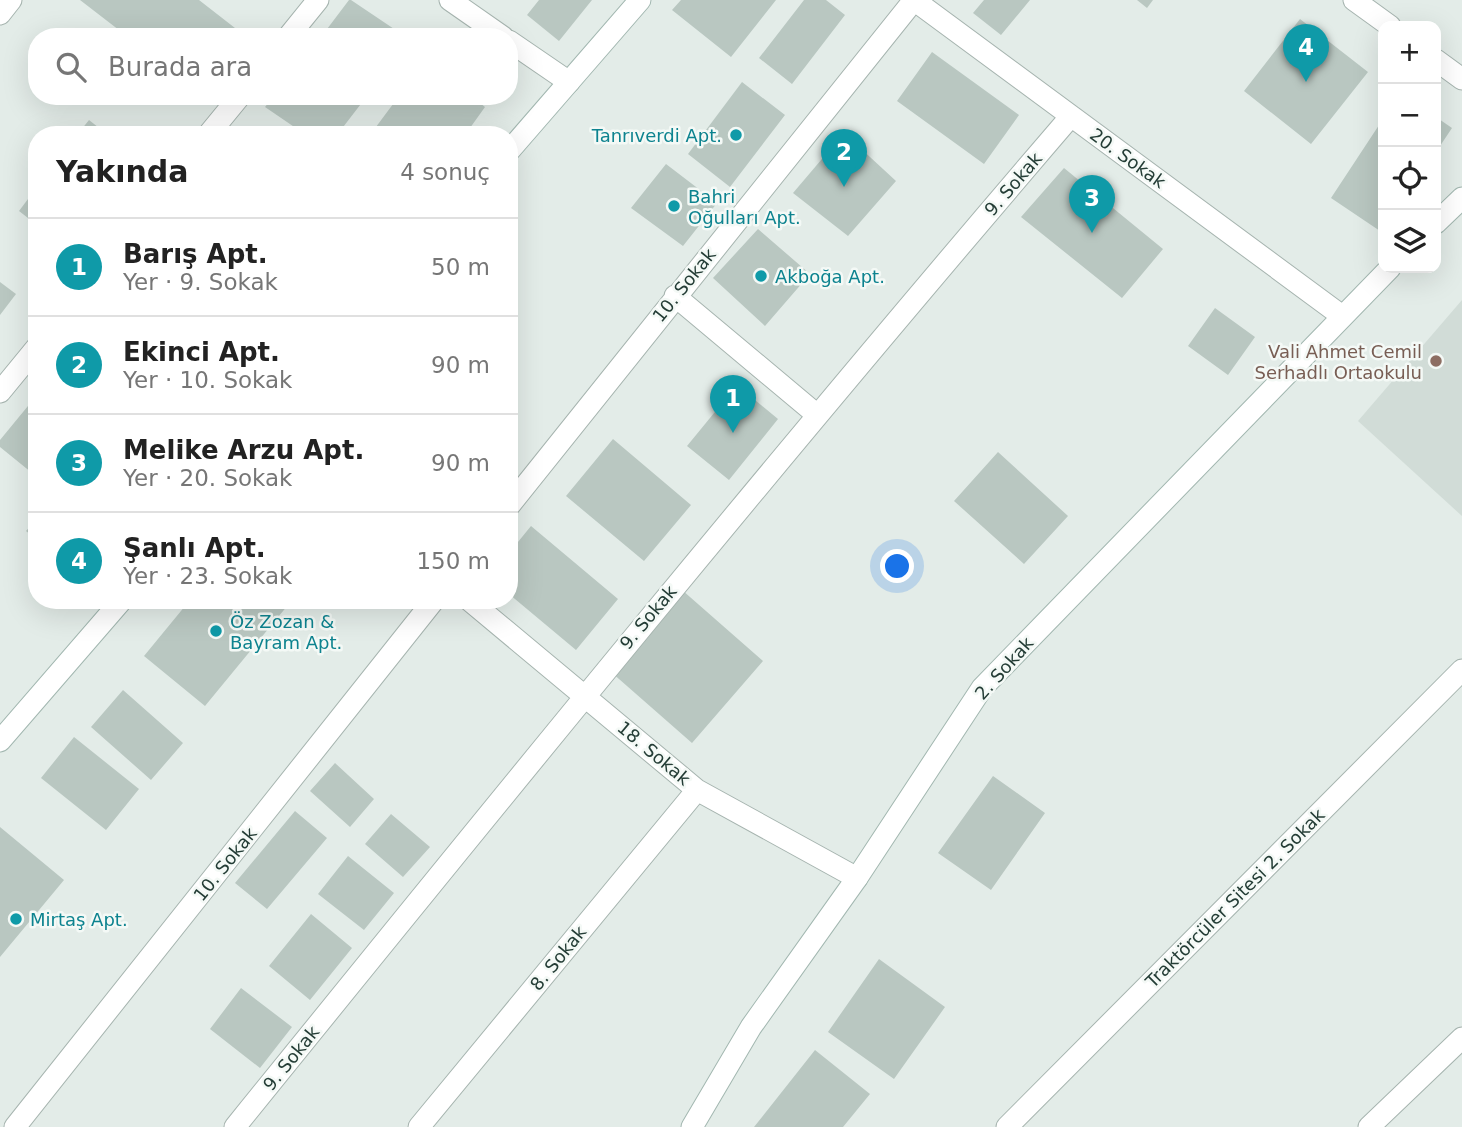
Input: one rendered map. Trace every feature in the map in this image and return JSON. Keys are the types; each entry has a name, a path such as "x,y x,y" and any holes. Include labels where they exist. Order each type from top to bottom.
{"street":[{"path":"0,14 11,0"},
{"path":"295,28 318,0"},
{"path":"450,0 490,28"},
{"path":"518,141 640,0"},
{"name":"20. Sokak","path":"914,0 1342,316"},
{"name":"10. Sokak","path":"518,495 914,0"},
{"path":"1354,0 1383,21"},
{"path":"518,47 569,82"},
{"path":"1441,64 1462,79"},
{"path":"215,126 233,105"},
{"name":"9. Sokak","path":"235,1127 585,694 816,414 1071,116"},
{"path":"1441,218 1462,198"},
{"name":"2. Sokak","path":"692,1127 751,1027 857,878 982,688 1385,273"},
{"path":"675,296 816,414"},
{"path":"0,392 28,358"},
{"path":"0,741 114,609"},
{"name":"10. Sokak","path":"15,1127 427,609"},
{"name":"18. Sokak","path":"480,609 697,790 857,878"},
{"name":"Traktörcüler Sitesi 2. Sokak","path":"1007,1127 1462,670"},
{"name":"8. Sokak","path":"419,1127 697,790"},
{"path":"1368,1127 1462,1038"}],"shaded area":[{"name":"Vali Ahmet Cemil Serhadlı Ortaokulu","path":"1462,300 1462,516 1358,421"}],"building":[{"path":"80,0 199,0 235,28 116,28"},
{"path":"351,0 393,28 328,28"},
{"path":"539,0 592,0 559,41 527,15"},
{"path":"681,0 776,0 731,57 672,10"},
{"path":"804,0 826,0 845,15 792,84 759,58"},
{"path":"984,0 1030,0 1001,35 973,13"},
{"path":"1137,0 1153,0 1147,8"},
{"path":"1300,19 1368,72 1311,144 1244,91"},
{"path":"932,52 1019,115 984,164 897,101"},
{"name":"Tanrıverdi Apt.","path":"742,82 785,115 730,187 688,154"},
{"path":"360,105 344,126 293,126 265,107"},
{"path":"392,105 485,107 471,126 377,126"},
{"path":"89,120 97,126 84,126"},
{"path":"1441,120 1452,128 1441,144"},
{"path":"1378,127 1378,230 1331,198"},
{"path":"844,133 896,181 848,236 793,193"},
{"name":"Bahri Oğulları Apt.","path":"666,164 717,203 683,246 631,208"},
{"path":"1064,168 1163,249 1122,298 1021,217"},
{"path":"28,199 28,218 19,211"},
{"name":"Akboğa Apt.","path":"758,229 810,274 765,326 713,278"},
{"path":"0,282 16,294 0,315"},
{"path":"1215,308 1255,337 1228,375 1188,346"},
{"path":"737,385 778,419 729,480 687,446"},
{"path":"28,406 28,470 0,447 0,440"},
{"path":"613,439 691,505 644,561 566,496"},
{"path":"998,452 1068,516 1024,564 954,501"},
{"path":"531,526 618,599 576,650 518,602 518,542"},
{"path":"682,590 763,661 692,743 611,672"},
{"name":"Öz Zozan & Bayram Apt.","path":"183,609 285,609 205,706 144,656"},
{"path":"123,690 183,743 151,780 91,727"},
{"path":"74,737 139,789 106,830 41,778"},
{"path":"335,763 374,799 350,827 310,791"},
{"path":"993,776 1045,813 991,890 938,853"},
{"path":"295,811 327,838 267,909 235,883"},
{"path":"391,814 430,847 403,877 365,844"},
{"name":"Mirtaş Apt.","path":"0,827 64,880 0,957"},
{"path":"348,856 394,893 364,930 318,894"},
{"path":"311,914 352,948 310,1000 269,966"},
{"path":"879,959 945,1007 894,1079 828,1032"},
{"path":"241,988 292,1027 260,1068 210,1029"},
{"path":"815,1050 870,1094 843,1127 754,1127"}],"place":[{"name":"Şanlı Apt.","path":"1306,82"},
{"name":"Tanrıverdi Apt.","path":"736,135"},
{"name":"Ekinci Apt.","path":"844,187"},
{"name":"Bahri Oğulları Apt.","path":"674,206"},
{"name":"Melike Arzu Apt.","path":"1092,233"},
{"name":"Akboğa Apt.","path":"761,276"},
{"name":"Vali Ahmet Cemil Serhadlı Ortaokulu","path":"1436,361"},
{"name":"Barış Apt.","path":"733,433"},
{"name":"Öz Zozan & Bayram Apt.","path":"216,631"},
{"name":"Mirtaş Apt.","path":"16,919"}]}
